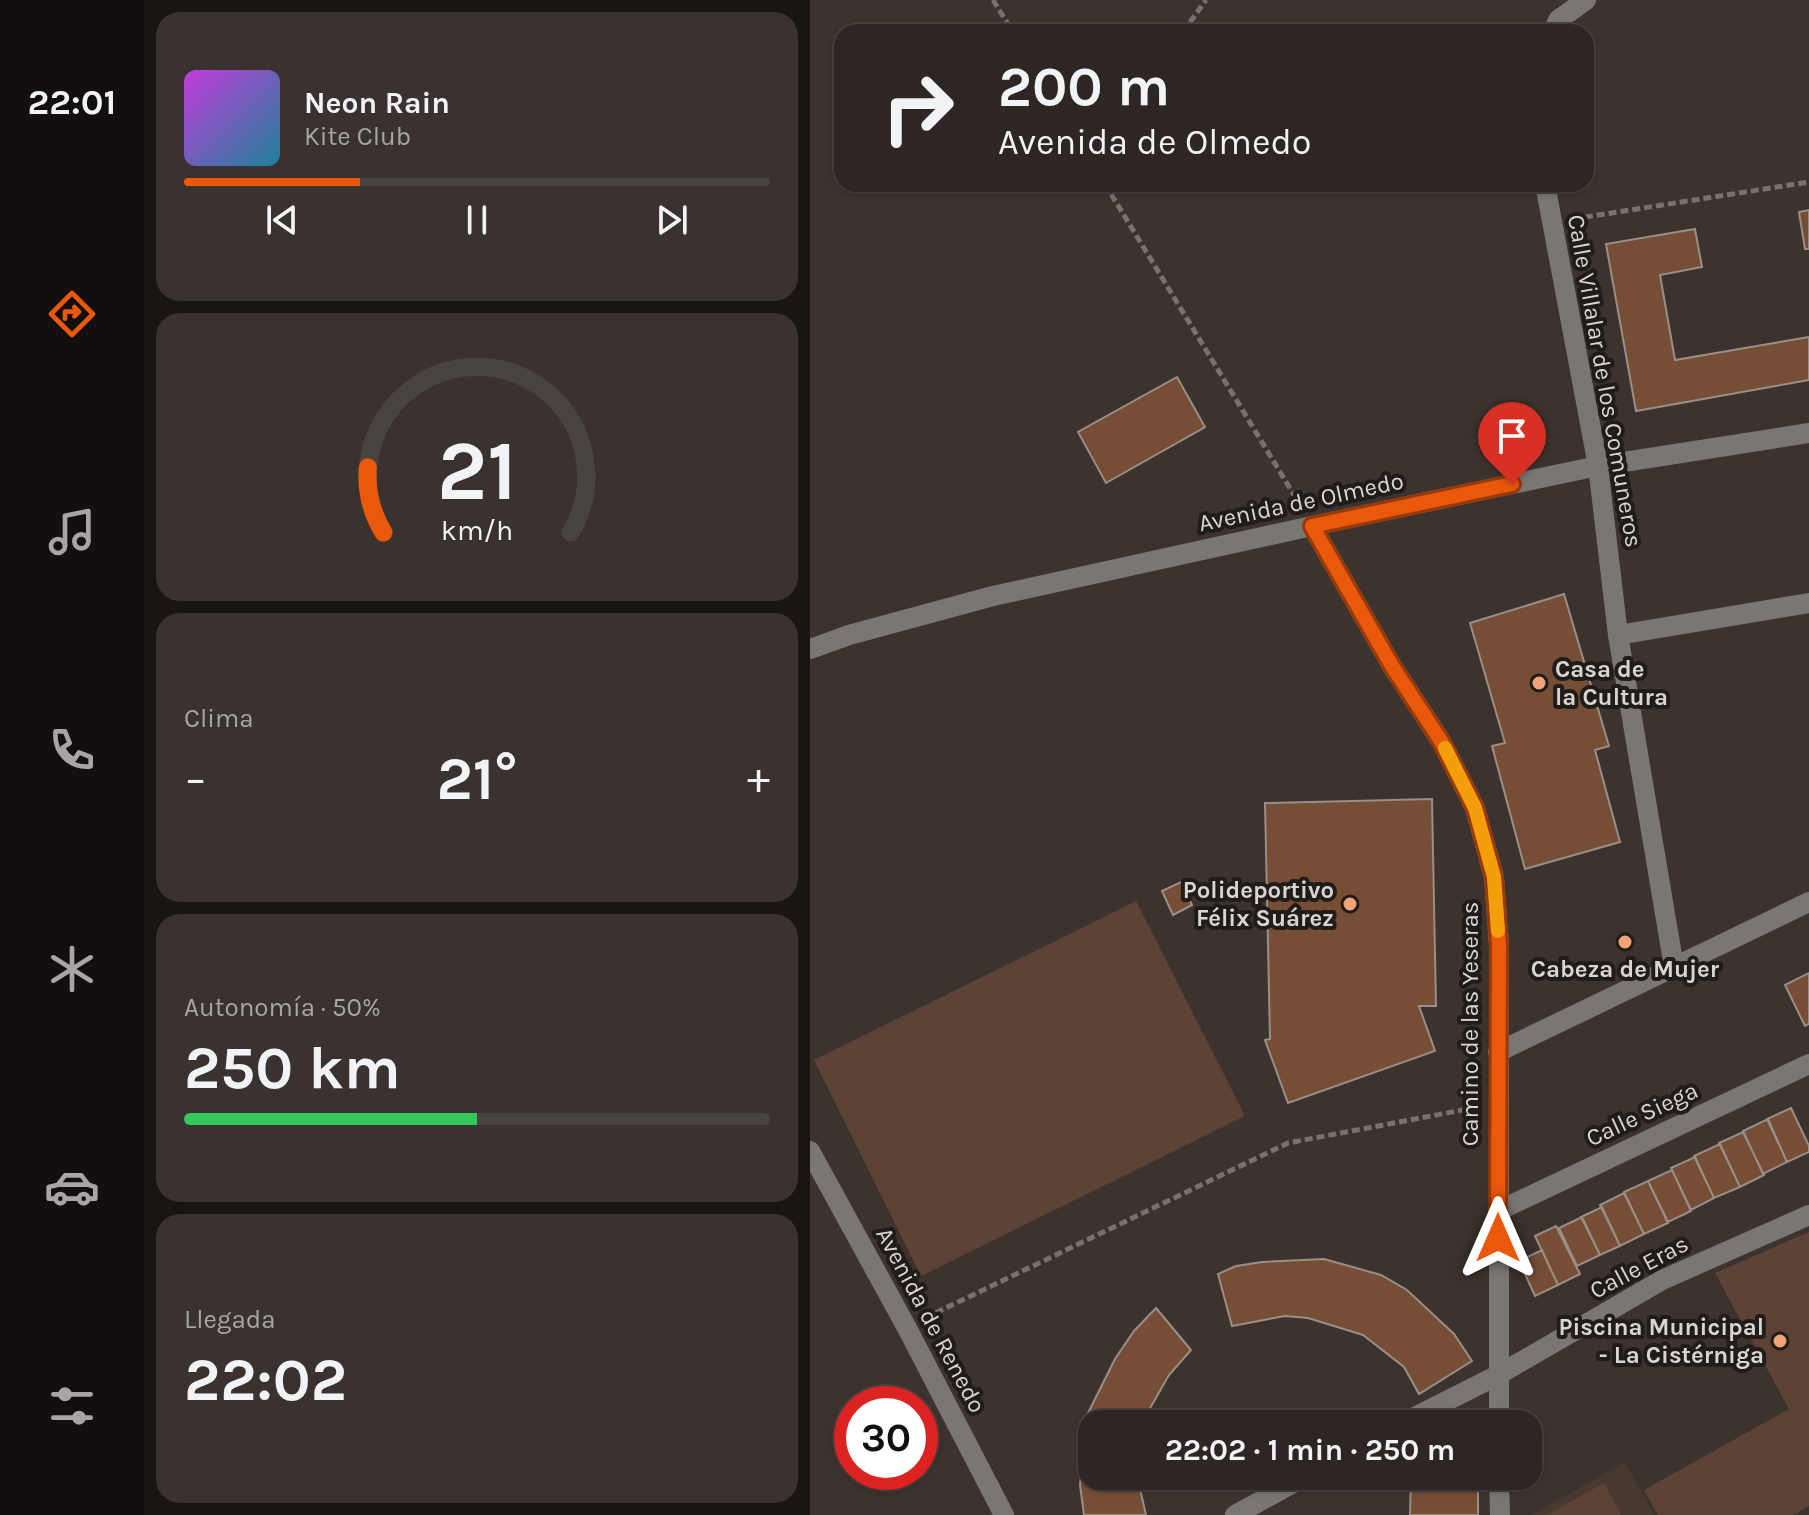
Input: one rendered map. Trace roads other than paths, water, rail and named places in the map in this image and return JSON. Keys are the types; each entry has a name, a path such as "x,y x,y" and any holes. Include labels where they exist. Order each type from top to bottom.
{"street":[{"path":"1556,24 1586,0"},
{"name":"Calle Villalar de los Comuneros","path":"1546,192 1598,466 1618,635 1674,967"},
{"name":"Avenida de Olmedo","path":"810,649 849,635 993,596 1312,526 1598,466 1809,433"},
{"name":"Camino de las Yeseras","path":"1312,526 1392,666 1441,741 1475,808 1494,877 1499,945 1499,1410"},
{"path":"1618,635 1809,603"},
{"path":"1498,1052 1809,902"},
{"name":"Calle Siega","path":"1498,1211 1809,1064"},
{"name":"Avenida de Renedo","path":"810,1151 1004,1515"},
{"name":"Calle Eras","path":"1429,1410 1498,1375 1662,1280 1809,1215"},
{"path":"1235,1515 1281,1490"},
{"path":"1499,1490 1500,1515"}],"place":[{"name":"Casa de la Cultura","path":"1539,683"},
{"name":"Polideportivo Félix Suárez","path":"1350,904"},
{"name":"Cabeza de Mujer","path":"1625,942"},
{"name":"Piscina Municipal - La Cistérniga","path":"1780,1341"}]}
